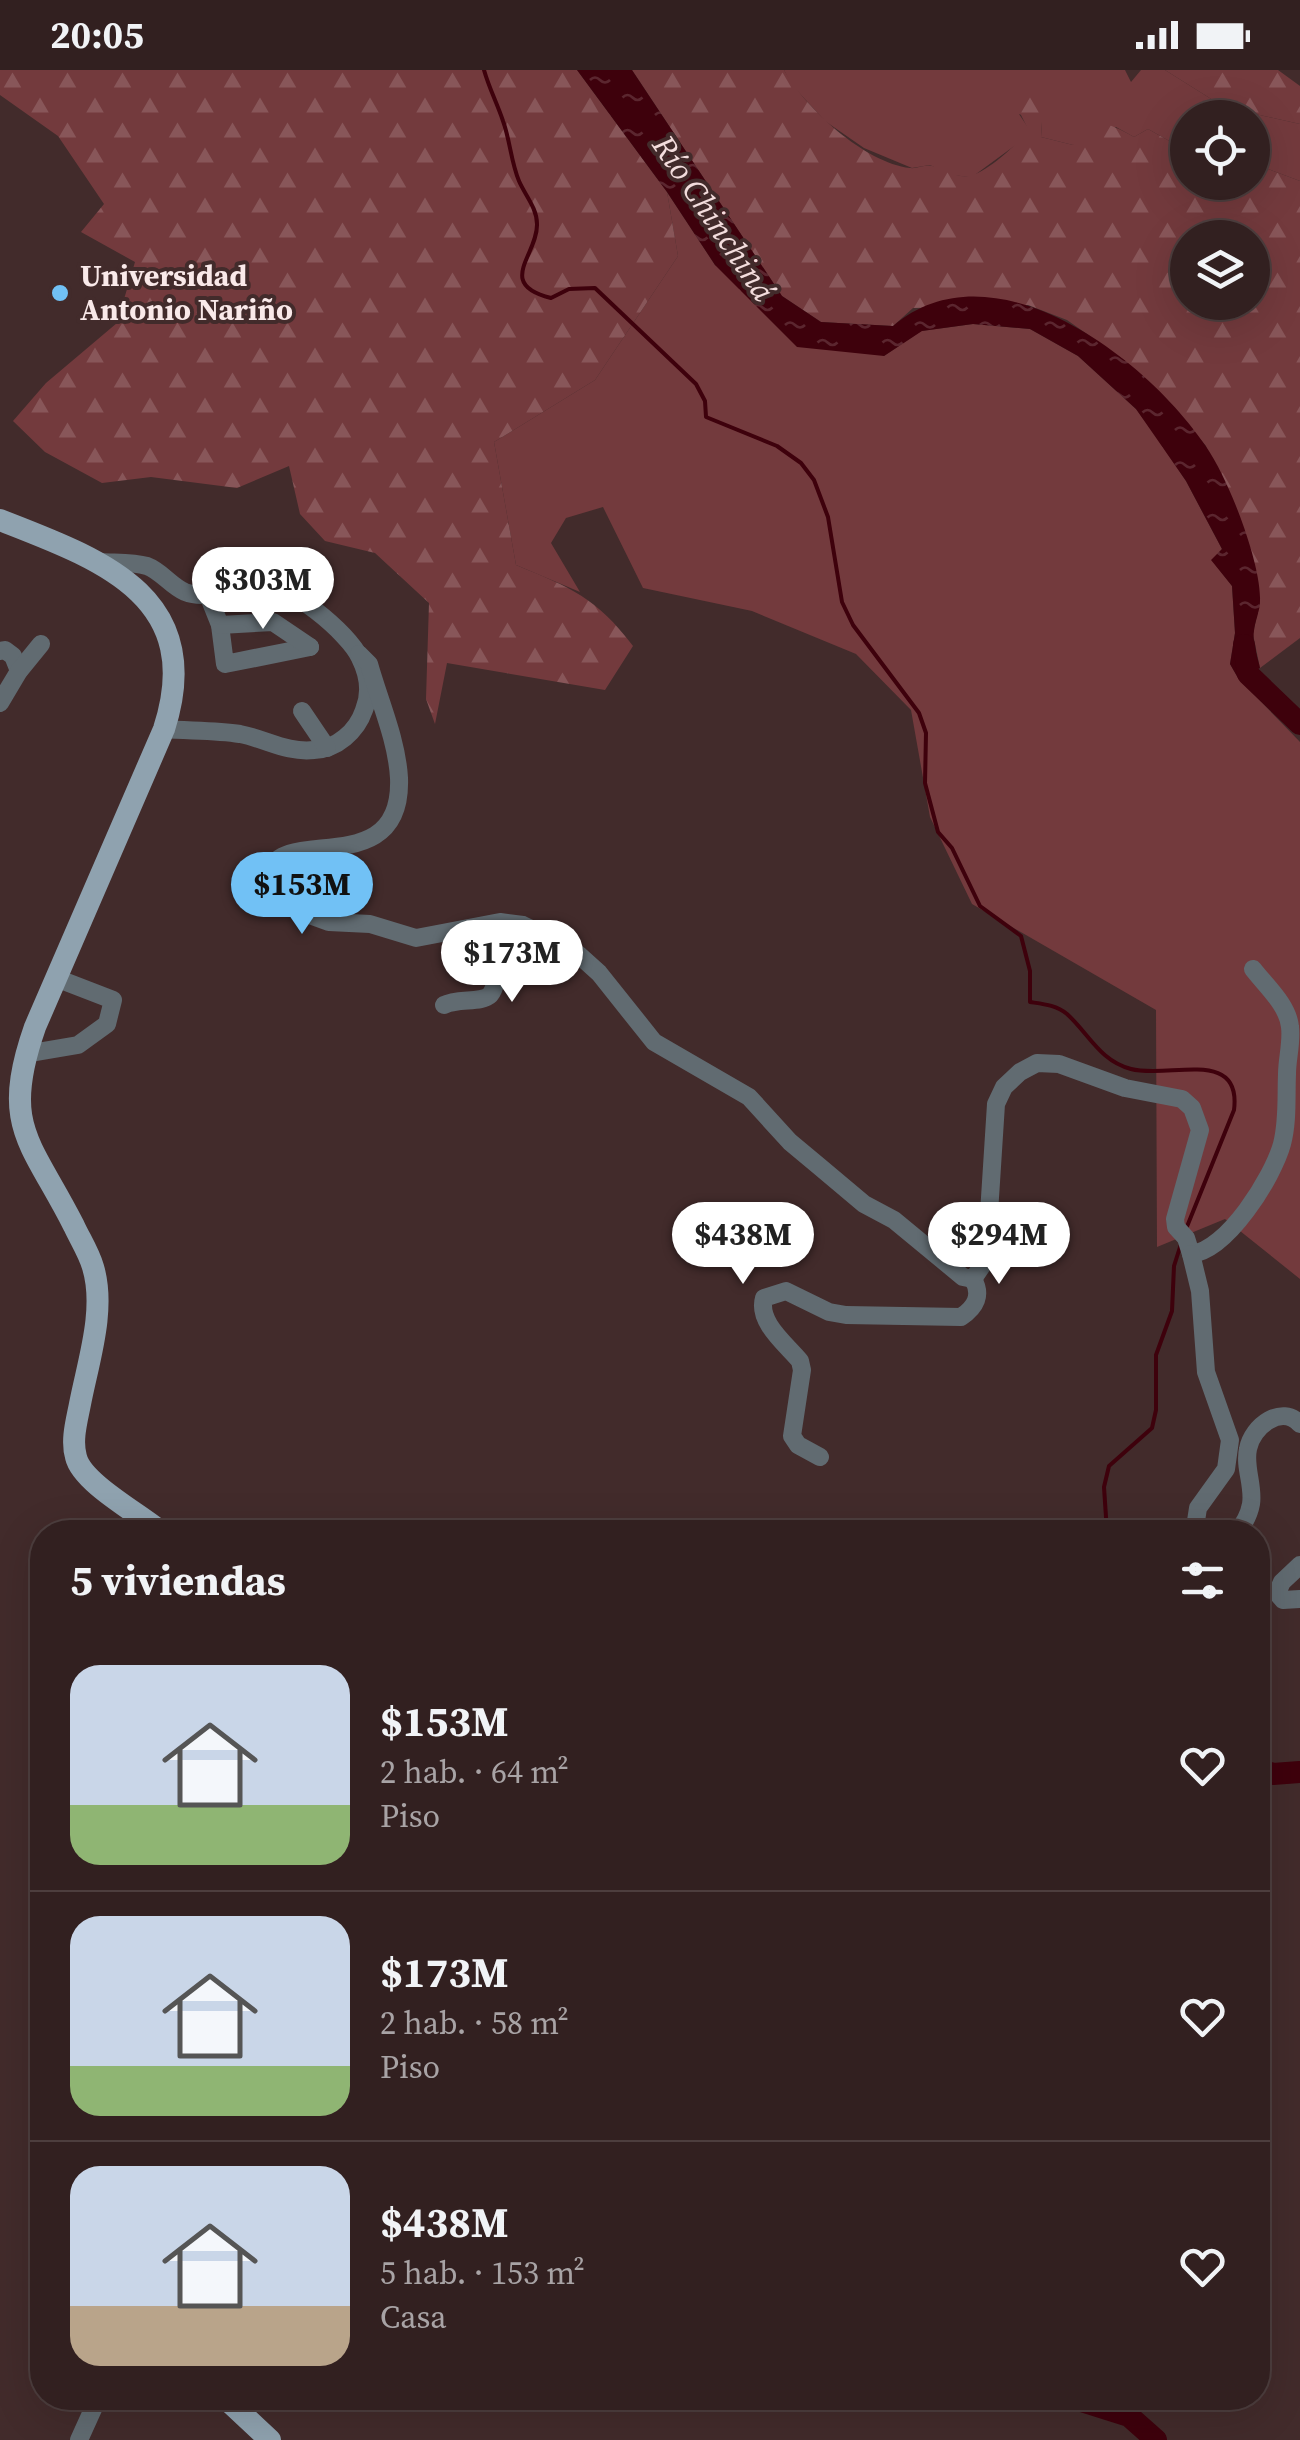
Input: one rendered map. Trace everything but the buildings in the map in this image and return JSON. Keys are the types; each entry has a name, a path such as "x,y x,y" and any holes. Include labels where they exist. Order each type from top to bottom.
{"main road":[{"path":"0,520 101,562 150,602 167,639 174,691 164,729 25,1054 18,1104 26,1141 94,1270 94,1331 76,1429 76,1456 88,1477 145,1520"},
{"path":"237,2410 267,2439"}],"street":[{"path":"101,562 147,566 185,592 208,595 261,583 276,587 310,606 369,664 395,755 399,778 396,810 389,826 372,837 313,852 282,854 274,860 271,869 277,881 307,914 329,922 370,924 416,938 500,922 523,925 552,939 580,955 598,973 654,1042 749,1097 790,1142 864,1204 894,1220 962,1277 972,1279 978,1289 977,1300 960,1317 846,1315 829,1312 786,1291 764,1298 766,1318 800,1361 802,1370 792,1436 798,1446 820,1457"},
{"path":"208,595 220,625 225,664 310,647 272,622 220,625"},
{"path":"0,703 41,644"},
{"path":"0,651 13,656 19,671"},
{"path":"164,729 241,734 296,750 327,748 352,732 364,710 368,686 359,654"},
{"path":"302,711 327,748"},
{"path":"444,1005 456,999 483,999 496,986 500,968 516,951 533,939 552,939"},
{"path":"1191,1254 1212,1246 1246,1210 1282,1146 1290,1028 1286,1011 1253,969"},
{"path":"25,1054 78,1045 107,1024 113,1000 56,978"},
{"path":"972,1279 986,1260 996,1104 1004,1086 1020,1072 1037,1063 1059,1064 1126,1088 1168,1094 1192,1108 1200,1130 1177,1226 1186,1238 1200,1291 1206,1372 1230,1440 1226,1470 1198,1508 1196,1520"},
{"path":"1245,1520 1252,1500 1247,1458 1253,1435 1274,1417 1286,1415 1297,1418 1300,1424"},
{"path":"1300,1566 1282,1582 1277,1593 1283,1600 1300,1599"},
{"path":"79,2440 93,2410"}],"green space":[{"path":"0,70 577,70 667,192 678,256 595,380 494,442 516,565 552,580 594,605 633,646 605,690 447,663 435,724 426,699 429,603 375,553 325,541 300,514 289,466 237,488 151,477 102,483 45,452 13,421 46,383 117,323 135,262 81,232 104,204 58,136 0,95"},
{"path":"632,70 784,70 806,101 856,145 874,156 910,168 937,167 964,176 993,164 1028,129 1012,97 1027,85 1040,90 1050,105 1042,122 1041,137 1073,145 1086,129 1100,124 1134,137 1148,129 1170,141 1170,200 1270,200 1270,170 1300,181 1300,638 1260,668 1253,634 1260,601 1251,553 1206,446 1173,406 1124,360 1067,320 1028,305 913,308 893,326 821,322 782,296"},
{"path":"784,70 1125,70 1131,82 1141,70 1165,70 1213,100 1170,100 1170,141 1148,129 1134,137 1116,127 1073,145 1041,137 1042,122 1019,114 1029,129 1021,141 972,177 950,175 930,165 912,168 864,148 825,121 792,85"},
{"path":"1165,70 1278,70 1300,86 1300,124 1270,117 1270,100 1213,100"},
{"path":"1270,117 1300,124 1300,181 1270,170"},
{"path":"667,192 715,265 884,356 921,331 973,324 1030,329 1078,356 1136,409 1186,481 1222,549 1212,560 1232,586 1235,633 1230,664 1238,678 1300,742 1300,1279 1225,1219 1157,1247 1156,1010 972,904 930,817 911,710 856,654 752,611 643,588 603,507 566,518 551,543 580,592 516,565 494,442 595,380 678,256"}],"water":[{"path":"577,70 632,70 782,296 821,322 893,326 933,303 976,297 1020,303 1064,321 1107,347 1145,378 1179,411 1205,445 1236,506 1260,590 1254,645 1260,668 1238,678 1230,664 1235,633 1232,586 1211,560 1222,549 1186,481 1136,409 1078,356 1030,329 973,324 922,331 884,356 797,347 715,265"}],"waterway":[{"path":"484,70 505,128 516,174 536,218 536,236 523,267 525,285 551,298 569,289 595,288 696,384 705,401 706,417 777,446 801,463 814,480 828,517 842,602 853,625 919,713 926,733 925,783 938,832 952,848 980,906 1021,936 1030,971 1030,1002 1063,1011 1120,1065 1147,1071 1200,1070 1227,1078 1233,1091 1234,1110 1186,1229"},
{"name":"Río Chinchiná","path":"1244,645 1248,674 1300,724"},
{"path":"1106,1520 1104,1487 1109,1466 1152,1428 1156,1410 1156,1355 1172,1311 1174,1266 1181,1244"},
{"name":"Río Chinchiná","path":"1270,1773 1300,1772"},
{"name":"Río Chinchiná","path":"1110,2410 1129,2416 1156,2440"}],"place":[{"name":"Universidad Antonio Nariño","path":"60,293"}]}
